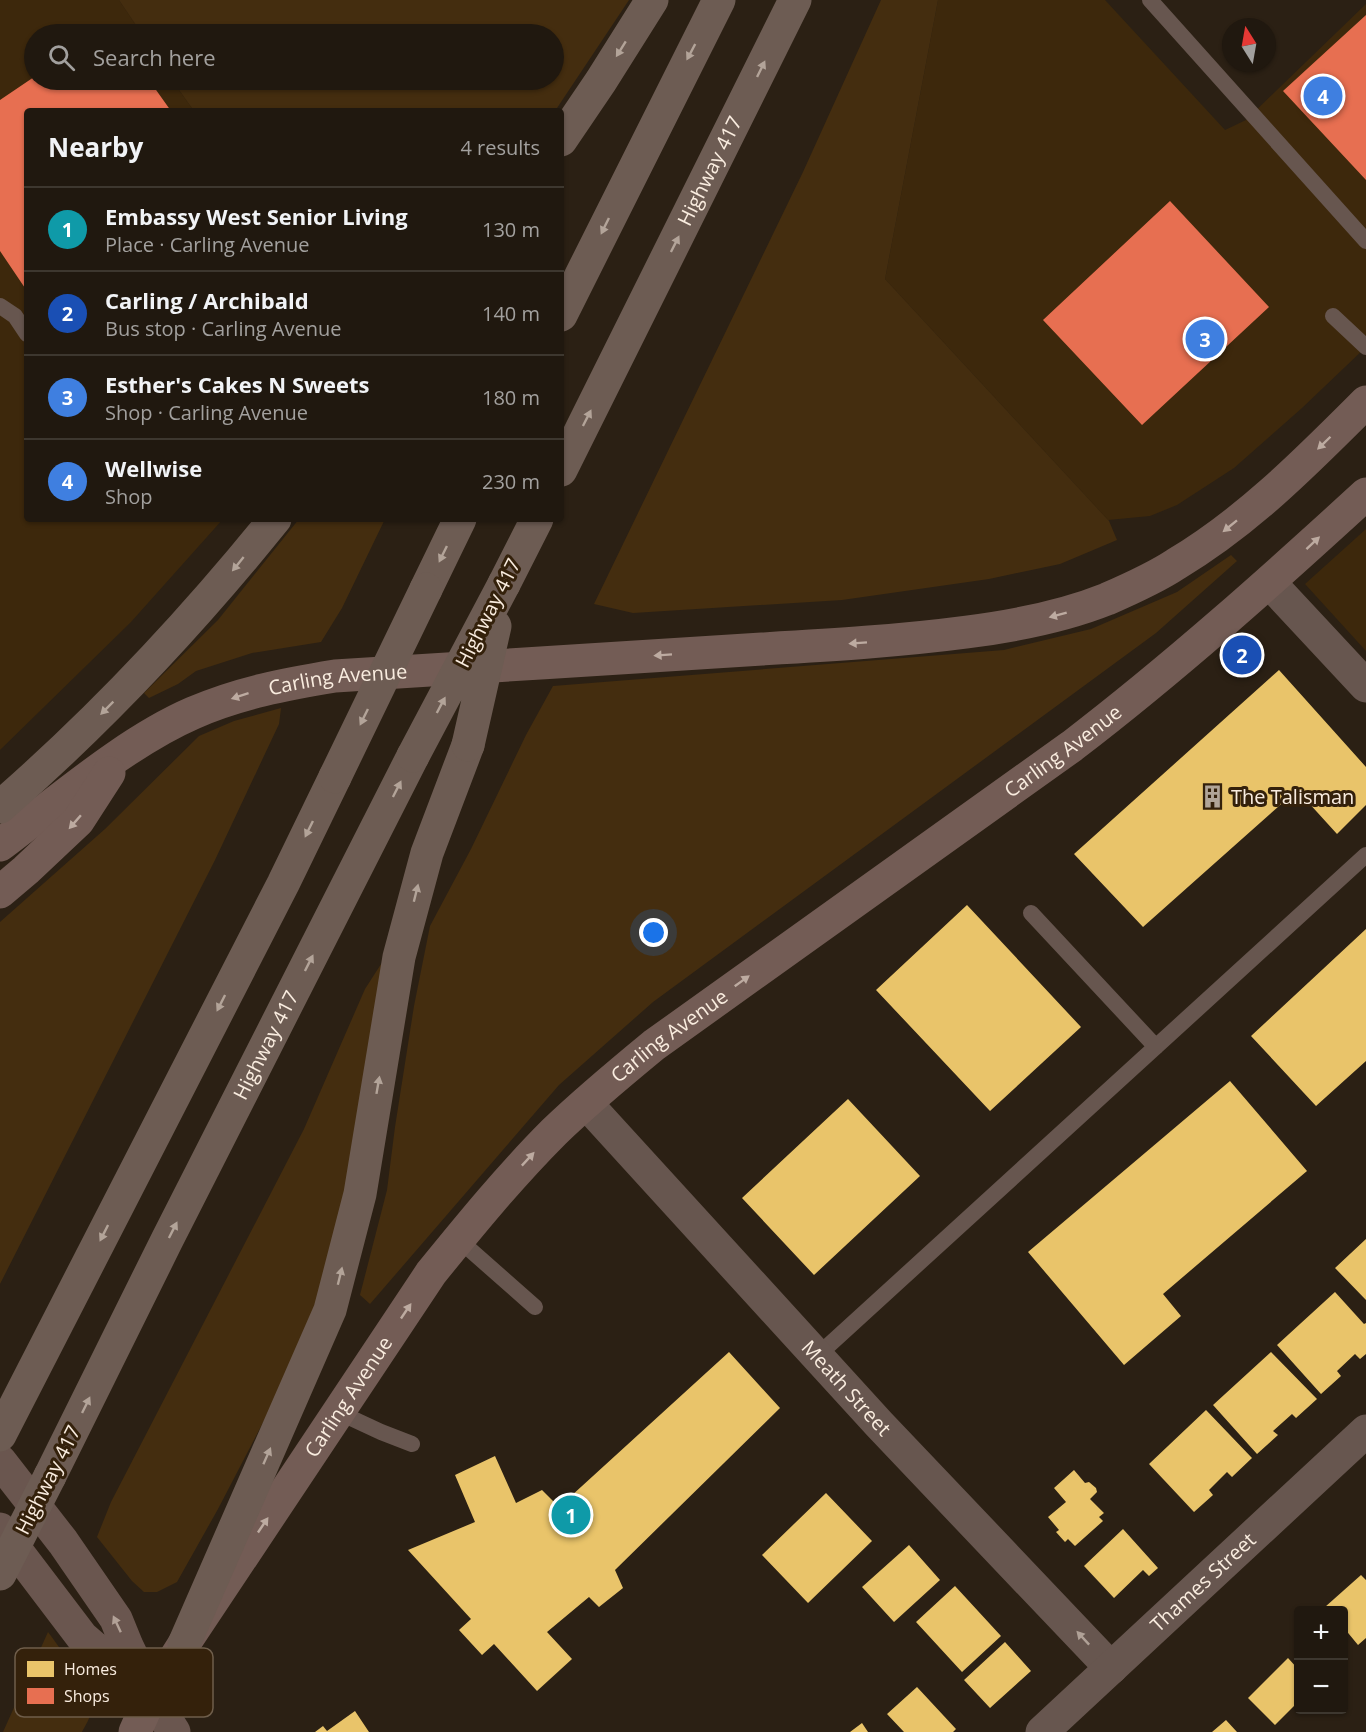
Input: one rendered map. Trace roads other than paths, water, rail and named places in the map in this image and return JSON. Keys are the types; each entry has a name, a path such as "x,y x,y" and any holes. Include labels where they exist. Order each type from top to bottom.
{"highway":[{"path":"564,136 652,0"},
{"path":"564,309 718,0"},
{"name":"Highway 417","path":"564,464 795,0"},
{"path":"0,807 66,749 136,679 210,598 273,522"},
{"path":"3,1429 283,884 459,522"},
{"name":"Highway 417","path":"0,1574 167,1240 535,522"},
{"path":"184,1644 330,1310 360,1194 399,957 426,853 468,745 504,584"}],"main road":[{"name":"Carling Avenue","path":"0,845 119,756 192,713 261,689 335,676 885,641 987,629 1065,613 1104,600 1140,584 1175,565 1212,540 1276,490 1366,402"},
{"name":"Carling Avenue","path":"181,1648 431,1273 524,1163 586,1102 654,1045 1119,710 1269,583 1366,494"},
{"path":"0,892 78,821 119,756"},
{"path":"0,1461 63,1542 116,1619 127,1648"},
{"path":"0,1529 82,1637 95,1648"},
{"name":"Carling Avenue","path":"135,1732 142,1717"},
{"path":"164,1717 174,1732"}],"street":[{"path":"1269,583 1363,678"},
{"name":"Meath Street","path":"586,1102 879,1424 1111,1668"},
{"name":"Thames Street","path":"1042,1732 1366,1431"}],"lane":[{"path":"1150,0 1366,241"},
{"path":"0,306 15,316 24,330"},
{"path":"1333,316 1366,347"},
{"path":"818,1356 1366,855"},
{"path":"1031,913 1156,1047"},
{"path":"458,1239 535,1308"},
{"path":"338,1412 412,1444"}],"place":[{"name":"Wellwise","path":"1323,96"},
{"name":"Esther's Cakes N Sweets","path":"1205,339"},
{"name":"Carling / Archibald","path":"1242,655"},
{"name":"The Talisman","path":"1213,797"},
{"name":"Embassy West Senior Living","path":"571,1515"}]}
